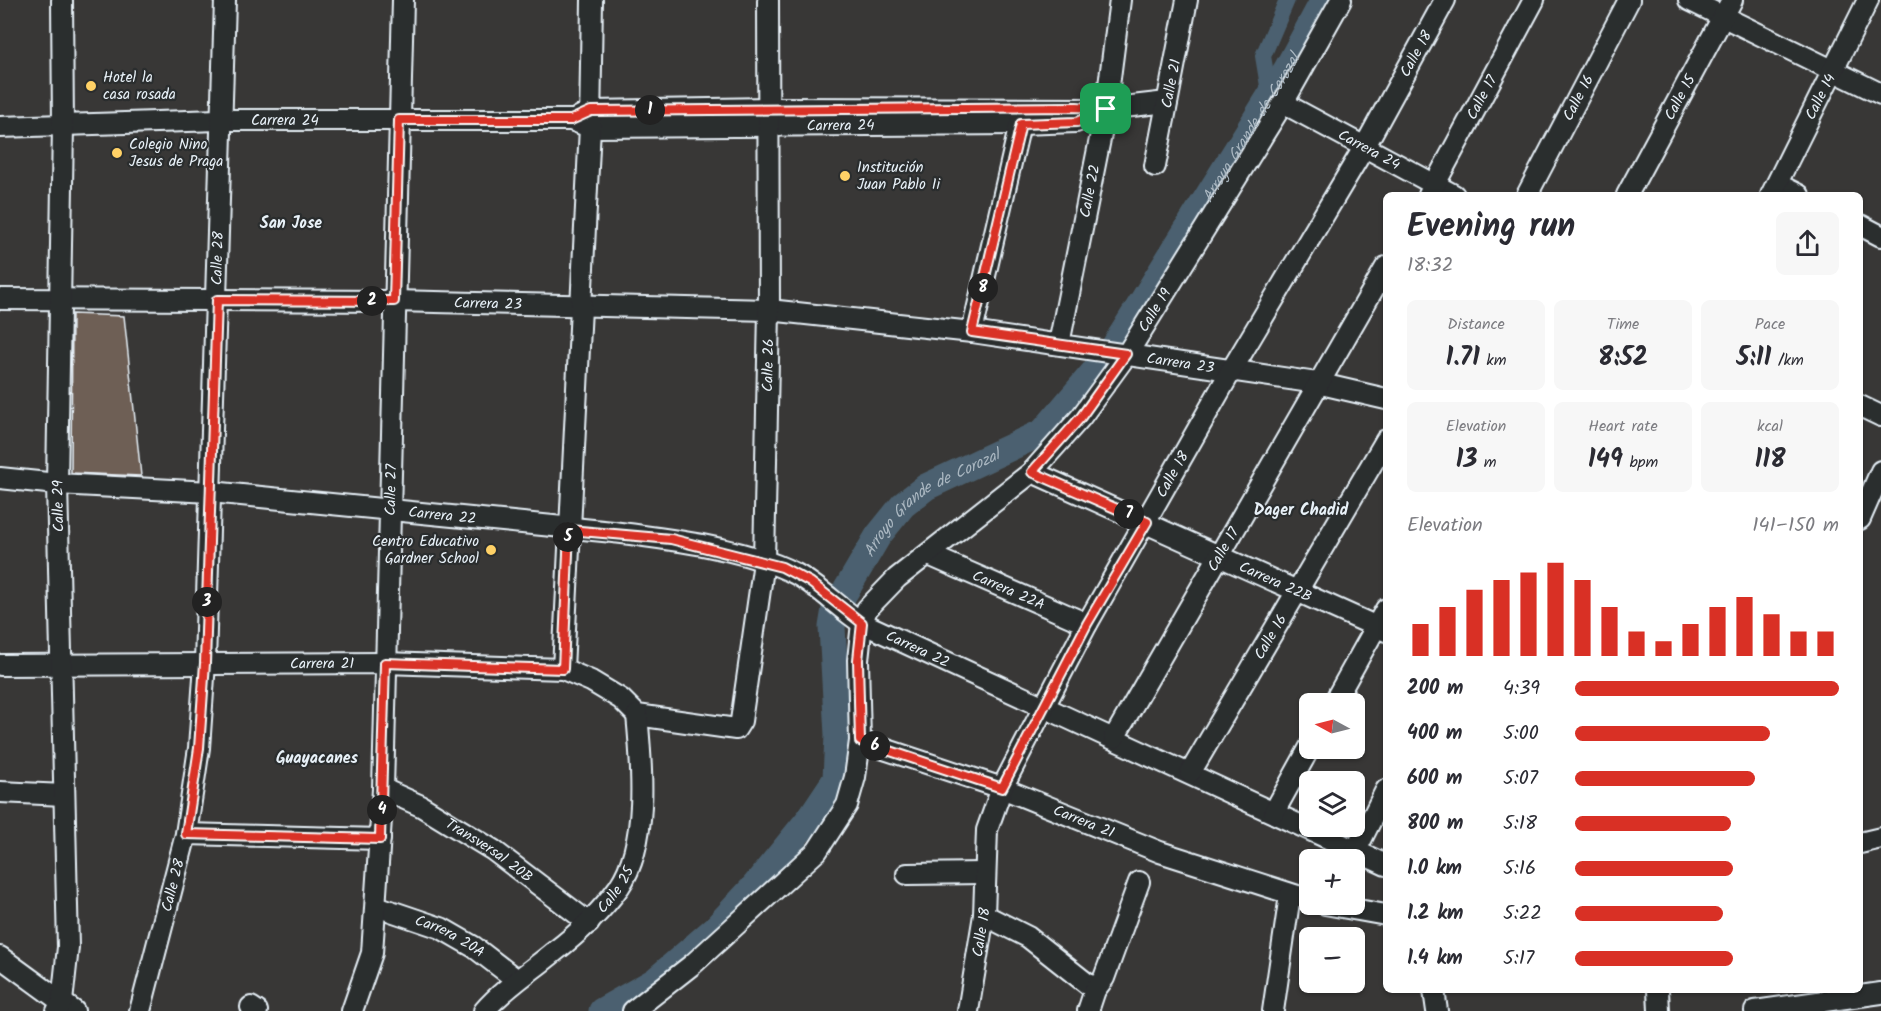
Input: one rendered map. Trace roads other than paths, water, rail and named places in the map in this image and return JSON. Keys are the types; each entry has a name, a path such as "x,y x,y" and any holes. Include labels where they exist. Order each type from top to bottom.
{"street":[{"name":"Calle 29","path":"62,0 63,126 57,484 68,946 65,1008"},
{"name":"Calle 28","path":"140,1011 186,834 199,748 205,663 211,492 217,300 219,120 225,0"},
{"name":"Calle 27","path":"352,1011 372,953 383,789 403,0"},
{"path":"563,669 590,119 592,0"},
{"name":"Calle 26","path":"637,715 736,729 741,721 764,562 769,310 768,0"},
{"name":"Calle 22","path":"1068,346 1106,109 1120,0"},
{"name":"Calle 21","path":"1155,166 1187,0"},
{"name":"Calle 19","path":"854,618 867,609 897,578 1032,472 1081,417 1283,103 1341,0"},
{"name":"Calle 18","path":"968,1011 984,915 987,830 1002,788 1087,624 1231,371 1365,146 1445,0"},
{"name":"Calle 17","path":"1432,190 1534,0"},
{"name":"Calle 16","path":"1529,192 1629,0"},
{"path":"1689,0 1728,8 1833,70 1881,94"},
{"name":"Calle 14","path":"1774,189 1868,0"},
{"name":"Calle 15","path":"1629,192 1728,8"},
{"name":"Carrera 24","path":"0,127 219,120 571,120 769,117 1022,116 1077,122 1106,109 1167,102"},
{"name":"Carrera 24","path":"1283,103 1365,146 1432,190"},
{"path":"972,332 1022,116"},
{"name":"Calle 17","path":"1114,738 1218,554 1383,272"},
{"name":"Carrera 23","path":"0,299 394,301 769,310 972,332 1317,384 1383,398"},
{"path":"1863,407 1881,416"},
{"name":"Calle 16","path":"1190,772 1383,445"},
{"path":"1863,512 1881,471"},
{"name":"Carrera 22B","path":"1032,472 1297,590 1383,622"},
{"name":"Carrera 22","path":"0,478 57,484 211,492 389,512 671,539 764,562 782,567 810,582 854,618 1042,707 1190,772 1354,849"},
{"name":"Carrera 22A","path":"929,555 1087,624"},
{"path":"633,1011 693,964 817,851 846,805 855,777 860,741 858,660 854,618"},
{"path":"1341,693 1383,622"},
{"name":"Carrera 21","path":"0,665 385,663 563,669 621,699 637,715"},
{"name":"Calle 25","path":"484,1011 517,980 589,923 620,885 635,850 641,801 637,715"},
{"name":"Carrera 21","path":"860,741 1002,788 1160,852 1299,898"},
{"path":"1274,812 1303,759"},
{"name":"Transversal 20B","path":"383,789 421,806 493,850 589,923"},
{"path":"0,792 64,795"},
{"path":"1356,849 1383,796"},
{"path":"186,834 380,839"},
{"path":"1863,842 1881,838"},
{"name":"Carrera 22","path":"1365,854 1383,864"},
{"path":"907,874 984,873"},
{"path":"1088,1011 1095,990 1104,978 1139,882"},
{"path":"1273,1011 1299,902"},
{"name":"Carrera 20A","path":"376,906 441,928 474,947 517,980"},
{"path":"1365,911 1383,914"},
{"path":"984,915 1028,937 1095,990"},
{"path":"0,957 65,1008"},
{"path":"1434,993 1437,1011"},
{"path":"1658,993 1659,1011"},
{"path":"1755,1011 1881,993"}],"waterway":[{"path":"1270,98 1263,56 1287,0"},
{"name":"Arroyo Grande de Corozal","path":"602,1011 655,981 716,928 753,888 810,818 836,779 838,735 832,627 835,609 878,536 903,505 926,487 1043,432 1111,352 1287,69 1324,0"}],"place":[{"name":"Hotel la casa rosada","path":"91,86"},
{"name":"Colegio Nino Jesus de Praga","path":"117,153"},
{"name":"Institución Juan Pablo Ii","path":"845,176"},
{"name":"Centro Educativo Gardner School","path":"491,550"}],"district":[{"name":"San Jose","path":"291,222"},
{"name":"Dager Chadid","path":"1301,509"},
{"name":"Guayacanes","path":"317,757"}]}
